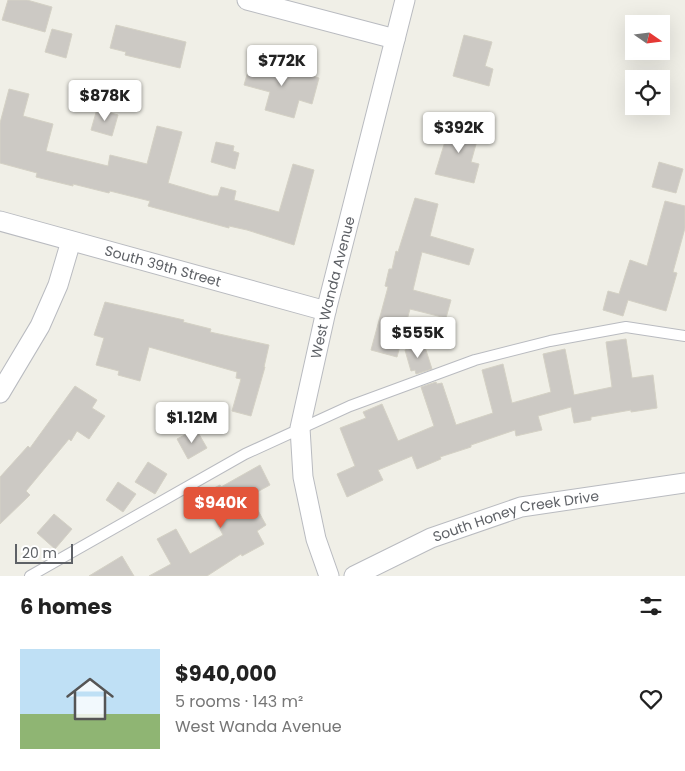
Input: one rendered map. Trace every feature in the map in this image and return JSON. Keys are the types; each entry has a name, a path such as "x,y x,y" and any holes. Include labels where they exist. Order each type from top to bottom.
{"street":[{"path":"246,0 395,39"},
{"name":"West Wanda Avenue","path":"329,576 316,539 303,477 300,428 326,311 405,0"},
{"name":"South 39th Street","path":"0,221 326,311"},
{"path":"0,394 44,318 58,285 70,241"},
{"name":"South Honey Creek Drive","path":"354,576 431,538 520,507 685,483"}],"lane":[{"path":"30,576 245,454 350,406 475,360 550,341 626,328 685,336"}],"building":[{"path":"8,0 27,0 52,7 45,32 2,20"},
{"path":"116,25 186,42 180,68 125,55 126,52 110,48"},
{"path":"52,29 72,34 66,58 45,52"},
{"path":"464,35 492,42 485,66 493,69 489,86 453,76"},
{"path":"251,61 319,78 312,104 299,100 294,118 265,110 270,92 244,85"},
{"path":"9,89 29,94 23,116 53,124 46,151 108,166 110,155 147,164 157,126 182,132 168,183 212,196 218,196 221,187 236,191 234,200 279,212 293,164 314,170 294,245 247,230 229,226 229,228 148,206 150,201 110,191 109,193 36,177 37,173 0,163 0,123"},
{"path":"97,109 118,115 112,136 91,130"},
{"path":"451,122 480,130 471,162 479,164 474,183 435,174"},
{"path":"216,142 234,146 233,151 239,153 235,169 211,162"},
{"path":"659,162 683,169 676,193 652,187"},
{"path":"415,198 438,204 430,236 474,249 469,265 422,252 413,290 451,300 446,318 410,309 397,357 371,350 388,287 385,286 389,269 392,269 396,251 398,252"},
{"path":"665,201 685,206 685,228 673,272 677,273 666,311 628,300 623,316 603,310 608,291 619,294 630,260 647,266"},
{"path":"105,302 184,320 183,322 211,329 210,332 269,345 265,367 251,416 232,411 241,379 236,378 237,372 149,347 140,381 118,375 119,371 96,365 104,338 94,335"},
{"path":"626,339 632,378 653,375 657,408 631,412 631,410 591,417 591,420 574,423 571,407 538,416 542,430 516,436 515,430 440,457 441,459 417,469 412,456 378,470 383,480 347,497 337,474 355,466 340,428 366,418 363,412 382,404 398,441 434,426 421,387 436,382 437,384 442,383 456,425 493,413 482,370 503,364 512,403 551,392 543,354 565,349 574,395 612,387 606,342"},
{"path":"424,344 432,369 416,374 415,370 411,371 405,350"},
{"path":"75,386 97,400 92,408 105,416 89,439 77,431 71,441 69,439 26,491 30,495 0,524 0,477 28,446 30,448"},
{"path":"196,429 207,448 188,459 177,439"},
{"path":"148,462 167,474 155,494 135,482"},
{"path":"260,465 270,485 250,496 266,525 257,531 264,544 242,556 241,554 207,576 149,576 171,564 157,539 176,529 190,554 223,535 202,494 220,485 221,487"},
{"path":"118,482 136,494 123,512 106,500"},
{"path":"54,514 72,529 55,549 37,533"},
{"path":"122,556 134,576 89,576"}]}
